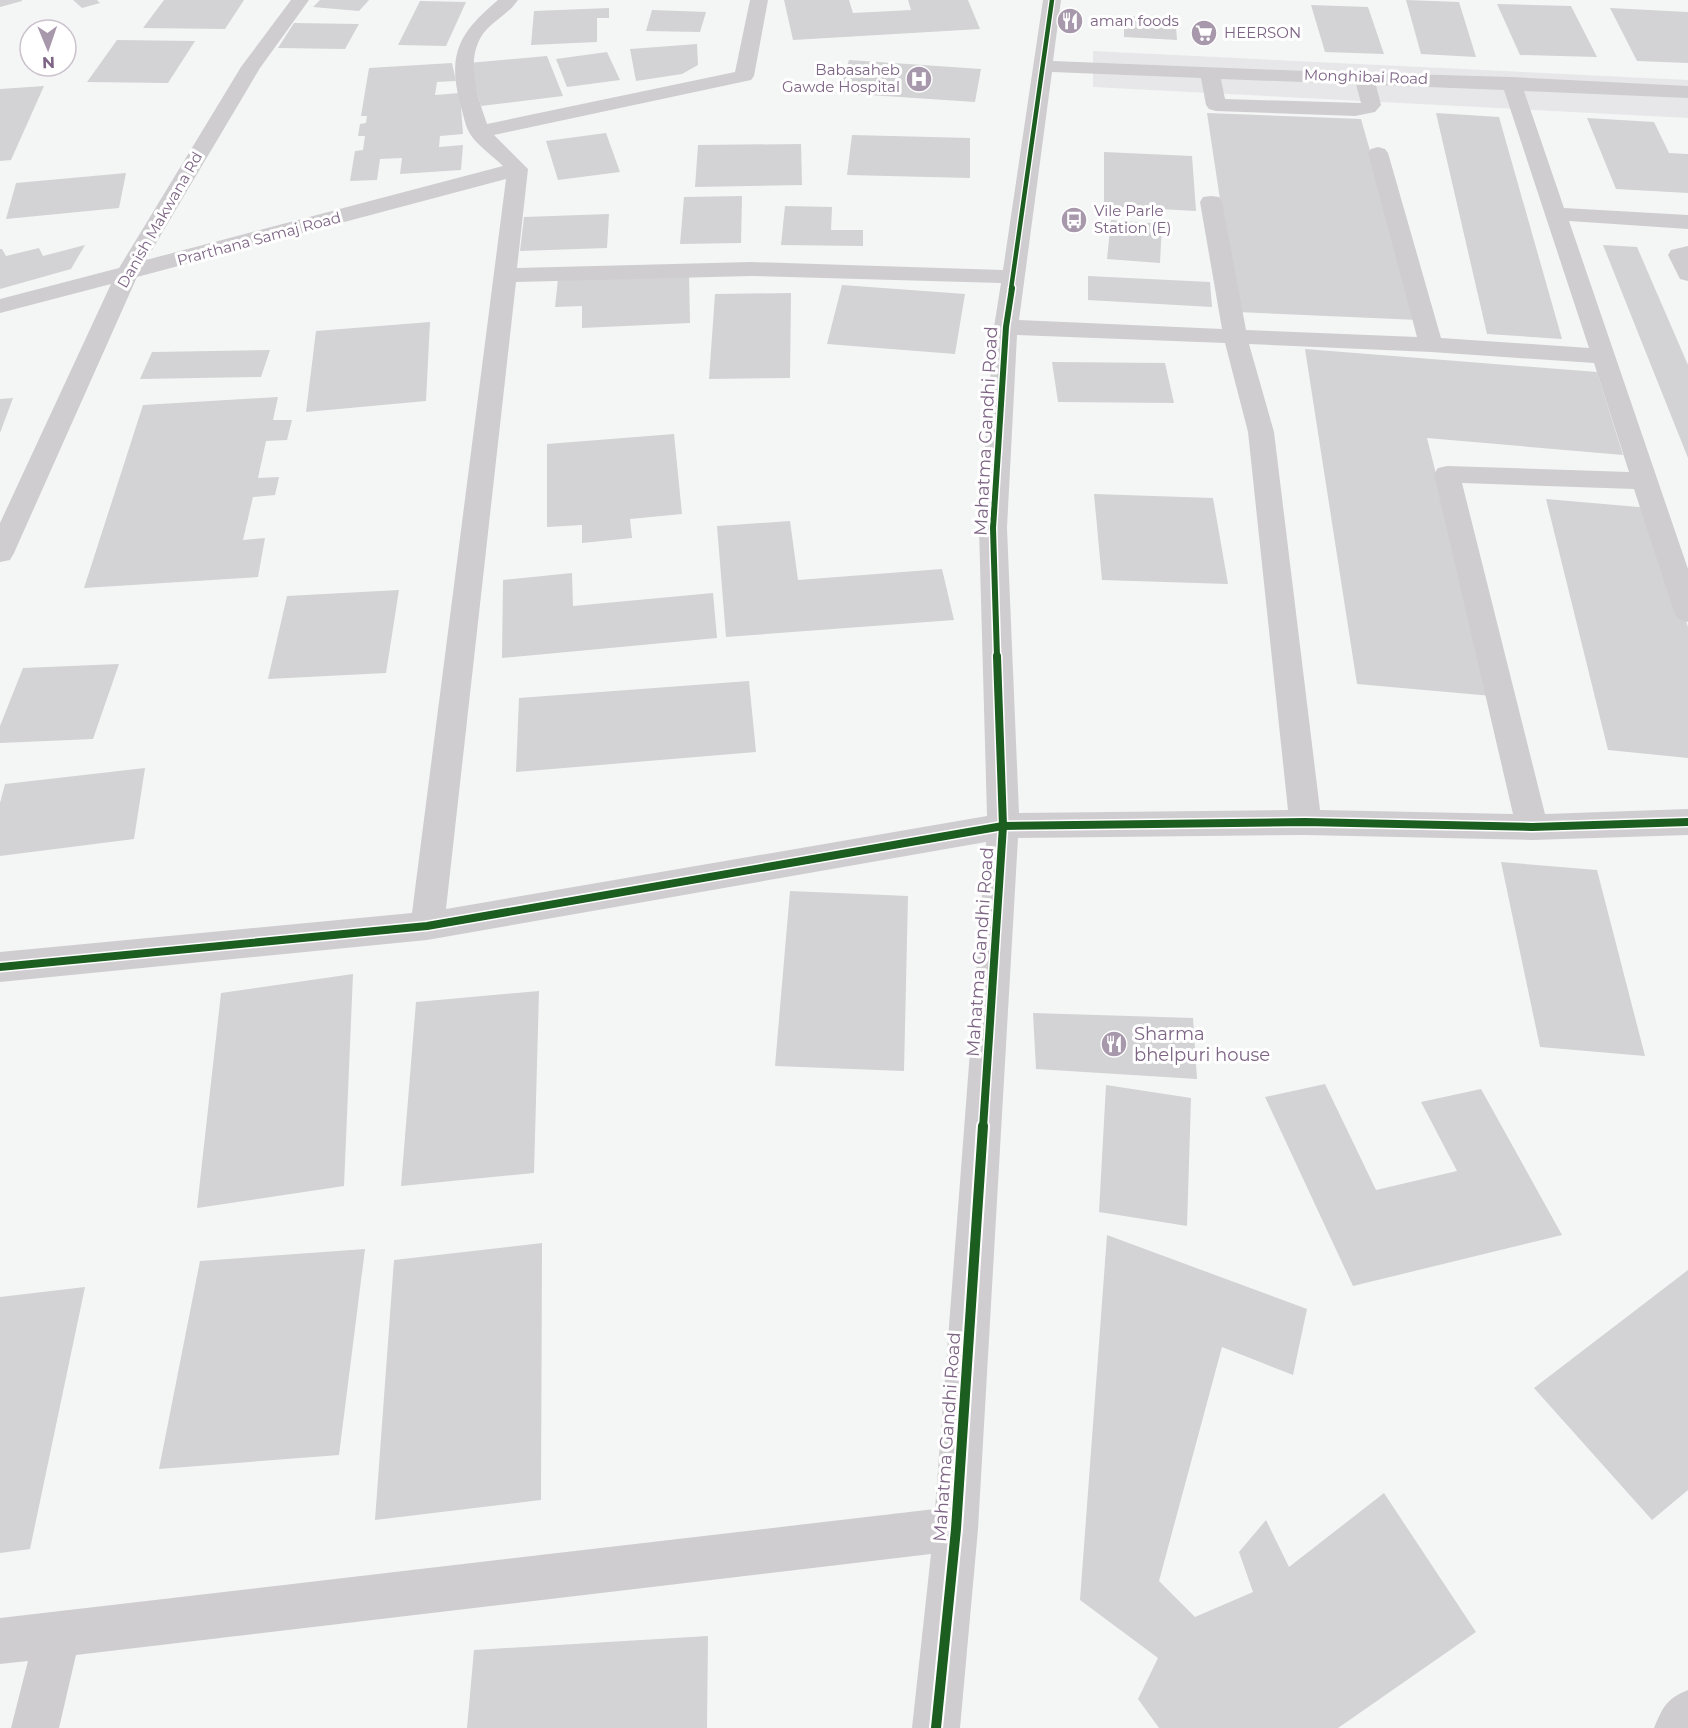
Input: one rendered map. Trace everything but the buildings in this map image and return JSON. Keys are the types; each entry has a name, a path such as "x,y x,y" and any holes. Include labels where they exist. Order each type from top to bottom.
{"street":[{"name":"Danish Makwana Rd","path":"0,553 126,274 251,67 300,0"},
{"path":"427,926 518,170 479,132 466,90 465,52 472,35 508,0"},
{"path":"479,132 744,76 759,0"},
{"name":"Mahatma Gandhi Road","path":"936,1728 956,1529 1003,826 993,528 1006,327 1052,0"},
{"name":"Monghibai Road","path":"1044,66 1364,77 1688,92"},
{"path":"1210,72 1216,108 1362,110 1371,105 1364,77"},
{"path":"1511,83 1687,605"},
{"path":"1378,153 1431,345"},
{"name":"Prarthana Samaj Road","path":"0,306 518,170"},
{"path":"1211,202 1235,337 1261,432 1305,822"},
{"path":"1556,214 1688,222"},
{"path":"1688,253 1679,255 1688,274"},
{"path":"505,275 751,269 1014,277"},
{"path":"1006,327 1431,345 1604,357"},
{"path":"1532,827 1447,474 1644,481"},
{"path":"0,967 427,926 1003,826 1305,822 1532,827 1688,822"},
{"path":"0,1641 956,1529"},
{"path":"35,1728 58,1634"},
{"path":"1678,1728 1688,1714"}],"shaded area":[{"path":"1093,51 1688,80 1688,118 1093,87"}],"cycle path":[{"path":"936,1728 956,1529 1003,826 993,528 1006,327 1052,0"},
{"path":"0,967 427,926 1003,826 1305,822 1532,827 1688,822"}],"place":[{"name":"aman foods","path":"1070,21"},
{"name":"HEERSON","path":"1204,33"},
{"name":"Babasaheb Gawde Hospital","path":"919,79"},
{"name":"Vile Parle Station (E)","path":"1074,220"},
{"name":"Sharma bhelpuri house","path":"1114,1044"}]}
